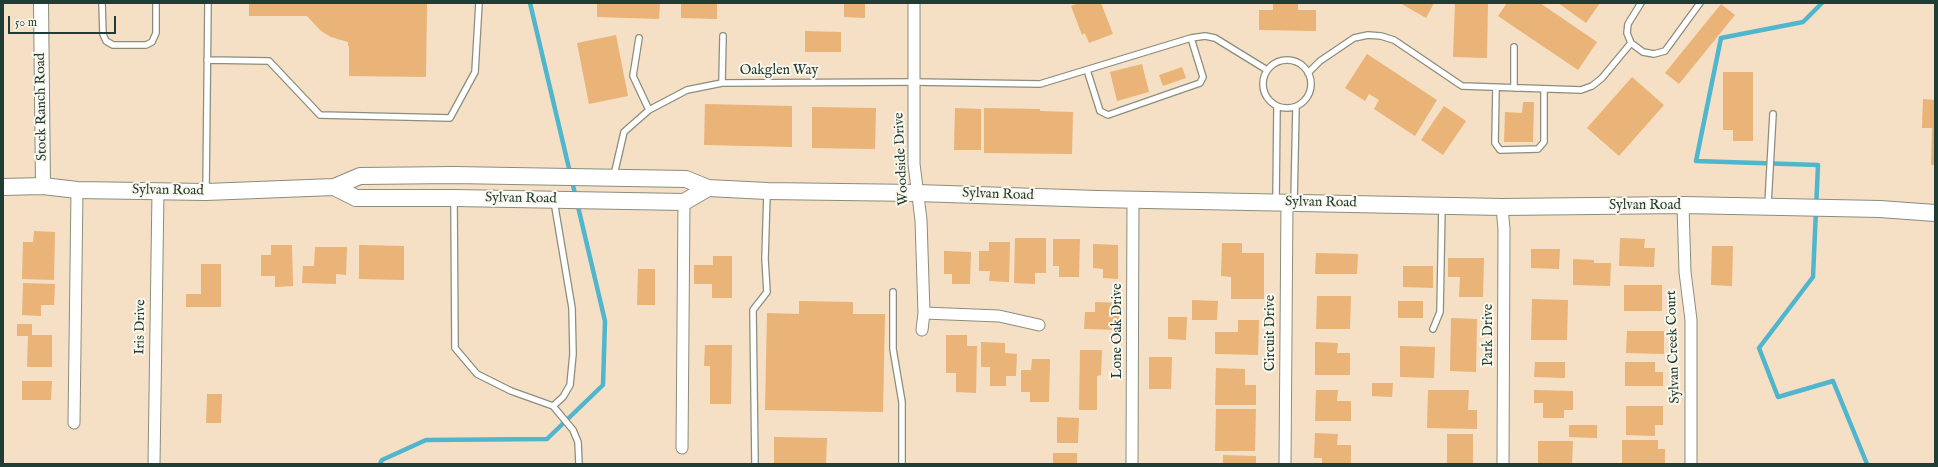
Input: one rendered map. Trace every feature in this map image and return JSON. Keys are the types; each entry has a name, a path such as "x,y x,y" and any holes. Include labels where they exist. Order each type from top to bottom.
{"main road":[{"name":"Sylvan Road","path":"3,187 43,186 77,190 206,192 334,187 360,176 454,175 686,179 708,188 767,191 917,193 1502,207 1683,205 1880,208 1935,214"},
{"name":"Sylvan Road","path":"334,187 356,198 684,202"},
{"path":"684,202 708,188"}],"street":[{"name":"Stock Ranch Road","path":"41,3 43,186"},
{"name":"Woodside Drive","path":"914,3 914,164 921,220 924,313 922,330"},
{"path":"74,423 77,190"},
{"name":"Iris Drive","path":"154,464 158,191"},
{"name":"Lone Oak Drive","path":"1132,464 1133,198"},
{"path":"682,448 684,202"},
{"name":"Circuit Drive","path":"1285,464 1286,202"},
{"name":"Sylvan Creek Court","path":"1683,205 1685,272 1691,320 1691,464"},
{"name":"Park Drive","path":"1502,207 1504,229 1503,464"},
{"path":"924,313 999,316 1039,325"}],"lane":[{"path":"102,3 103,34 106,41 113,45 146,44 152,42 156,34 156,3"},
{"path":"206,192 208,3"},
{"path":"207,60 269,61 320,116 450,118 475,72 479,3"},
{"path":"1641,3 1628,24 1627,33 1631,43 1643,52 1654,54 1665,51 1700,3"},
{"path":"1308,73 1320,61 1354,38 1368,35 1381,36 1394,40 1462,86 1580,90 1592,86 1602,78 1631,43"},
{"path":"722,36 722,84"},
{"name":"Oakglen Way","path":"613,178 624,132 649,110 687,90 722,84 914,82 1040,84 1191,38 1204,36 1215,38 1267,70"},
{"path":"639,38 633,76 649,110"},
{"path":"1087,70 1100,111 1108,115 1200,83 1203,77 1191,38"},
{"path":"1514,47 1514,88"},
{"path":"1289,60 1304,66 1308,73 1311,80 1311,89 1303,103 1296,107 1288,109 1277,107 1267,98 1263,91 1262,83 1267,70 1274,63 1289,60"},
{"path":"1496,88 1495,143 1500,150 1538,150 1544,142 1544,89"},
{"path":"1277,107 1286,202"},
{"path":"1286,202 1296,107"},
{"path":"1768,207 1773,114"},
{"path":"755,464 753,310 767,292 765,259 767,191"},
{"path":"454,198 455,348 477,374 512,391 553,406 571,428 578,442 579,464"},
{"path":"553,406 563,397 570,385 573,354 572,302 565,255 557,226 560,200"},
{"path":"1433,329 1440,312 1442,206"},
{"path":"894,292 893,349 902,402 902,464"}],"building":[{"path":"249,3 427,3 426,77 349,76 348,42 331,37 321,31 307,16 249,16"},
{"path":"597,3 660,3 659,19 597,17"},
{"path":"681,3 717,3 717,19 681,18"},
{"path":"844,3 865,3 865,18 844,17"},
{"path":"1079,3 1101,3 1113,34 1089,43 1085,33 1082,35 1071,6"},
{"path":"1273,3 1298,3 1298,10 1316,10 1316,31 1259,30 1259,10 1273,10"},
{"path":"1400,3 1434,3 1426,18"},
{"path":"1455,3 1488,3 1487,58 1453,57"},
{"path":"1507,3 1540,3 1597,42 1578,70 1498,16"},
{"path":"1558,3 1600,3 1586,23"},
{"path":"1721,4 1735,15 1679,84 1665,73"},
{"path":"805,31 841,32 841,52 805,52"},
{"path":"616,35 628,96 589,104 577,43"},
{"path":"1367,54 1437,100 1415,136 1374,109 1379,100 1369,94 1365,101 1345,88"},
{"path":"1142,64 1149,92 1117,101 1110,72"},
{"path":"1182,67 1186,78 1163,86 1159,75"},
{"path":"1723,72 1753,72 1753,141 1733,141 1733,130 1723,130"},
{"path":"1632,77 1664,105 1619,156 1587,128"},
{"path":"1923,99 1935,100 1935,165 1931,165 1932,128 1922,128"},
{"path":"1523,102 1534,102 1533,142 1504,142 1505,112 1522,113"},
{"path":"705,104 792,106 792,147 704,145"},
{"path":"1444,106 1466,121 1443,155 1421,140"},
{"path":"812,107 876,108 875,149 812,148"},
{"path":"955,108 981,109 981,150 954,150"},
{"path":"984,108 1040,109 1040,111 1073,112 1072,154 984,153"},
{"path":"34,231 55,232 54,280 22,279 23,242 33,242"},
{"path":"1015,238 1046,238 1046,273 1035,273 1035,284 1014,283"},
{"path":"1620,238 1645,239 1644,248 1655,248 1654,267 1619,266"},
{"path":"1053,239 1080,239 1079,277 1059,277 1059,266 1053,266"},
{"path":"989,242 1010,242 1009,282 989,281 990,271 979,271 979,251 989,251"},
{"path":"1222,243 1242,243 1242,253 1264,253 1264,299 1231,299 1231,277 1221,276"},
{"path":"1093,244 1118,245 1118,279 1103,278 1103,269 1093,268"},
{"path":"271,245 292,245 293,286 275,287 275,276 261,276 261,255 271,255"},
{"path":"359,245 404,246 404,280 359,279"},
{"path":"1712,246 1733,246 1732,286 1711,285"},
{"path":"315,247 347,247 346,275 336,274 336,284 302,283 303,266 314,266"},
{"path":"1531,249 1560,249 1559,269 1531,268"},
{"path":"944,251 971,252 970,284 952,284 952,274 944,274"},
{"path":"1316,253 1358,254 1357,274 1315,274"},
{"path":"713,256 732,256 732,298 712,298 712,284 694,284 694,265 713,265"},
{"path":"1448,258 1484,258 1483,297 1459,297 1460,277 1448,277"},
{"path":"1573,259 1594,260 1594,263 1611,263 1610,286 1573,285"},
{"path":"201,264 221,264 221,307 186,307 186,294 201,294"},
{"path":"1403,266 1433,266 1433,288 1403,287"},
{"path":"638,269 655,269 655,305 637,305"},
{"path":"23,283 55,284 54,305 41,305 41,316 22,315"},
{"path":"1624,285 1662,285 1662,311 1624,311"},
{"path":"1317,296 1351,296 1350,329 1316,329"},
{"path":"1532,299 1568,300 1567,340 1531,340"},
{"path":"1192,300 1218,301 1217,320 1192,320"},
{"path":"799,301 853,302 853,314 885,314 883,412 765,410 767,313 799,314"},
{"path":"1398,301 1423,301 1423,318 1398,318"},
{"path":"1095,302 1122,303 1121,330 1084,329 1085,312 1095,312"},
{"path":"1168,317 1187,317 1186,340 1168,339"},
{"path":"1451,318 1477,319 1476,372 1450,371"},
{"path":"1238,320 1259,320 1258,355 1215,354 1215,332 1238,332"},
{"path":"17,324 32,324 32,335 52,335 52,367 27,367 28,336 17,336"},
{"path":"1627,331 1664,331 1664,354 1626,353"},
{"path":"946,335 967,335 967,346 977,346 976,393 956,392 956,373 946,373"},
{"path":"981,342 1005,343 1005,353 1017,354 1016,376 1006,376 1006,386 990,386 990,367 981,367"},
{"path":"1315,342 1338,343 1337,353 1350,353 1350,375 1315,375"},
{"path":"705,345 732,345 731,404 710,404 710,366 704,366"},
{"path":"1400,346 1435,347 1434,378 1400,377"},
{"path":"1080,350 1102,350 1101,375 1097,376 1097,410 1079,410"},
{"path":"1149,357 1172,357 1171,389 1149,389"},
{"path":"1032,359 1050,359 1049,402 1030,402 1030,392 1021,392 1021,370 1031,370"},
{"path":"1535,362 1565,362 1565,378 1534,377"},
{"path":"1625,362 1655,362 1655,372 1663,372 1663,386 1625,386"},
{"path":"1216,368 1245,369 1245,385 1256,385 1256,405 1215,405"},
{"path":"22,381 52,381 51,400 22,400"},
{"path":"1372,383 1393,383 1392,397 1372,396"},
{"path":"1316,390 1338,390 1337,401 1351,401 1351,421 1315,421"},
{"path":"1428,390 1469,390 1468,410 1477,410 1477,429 1427,428"},
{"path":"1534,390 1573,391 1573,410 1564,410 1564,418 1543,418 1543,403 1534,403"},
{"path":"207,394 222,394 221,423 206,423"},
{"path":"1626,406 1663,406 1663,425 1655,425 1655,436 1626,435"},
{"path":"1216,409 1256,409 1255,451 1215,451"},
{"path":"1057,417 1079,418 1078,443 1057,443"},
{"path":"1569,425 1597,425 1597,438 1569,437"},
{"path":"1315,433 1338,434 1337,445 1351,445 1351,464 1322,464 1322,458 1314,458"},
{"path":"1447,434 1473,434 1473,464 1447,464"},
{"path":"774,437 827,438 826,464 774,464"},
{"path":"1622,440 1658,440 1658,449 1665,449 1665,464 1622,464"},
{"path":"1538,441 1573,441 1572,464 1538,464"},
{"path":"1053,453 1077,453 1077,464 1053,464"},
{"path":"1223,455 1256,456 1256,464 1223,464"}],"waterway":[{"path":"380,464 382,460 426,440 547,439 603,385 605,321 530,3"},
{"path":"1822,3 1803,22 1721,38 1696,161 1818,165 1813,277 1759,348 1778,397 1833,381 1867,464"}]}
